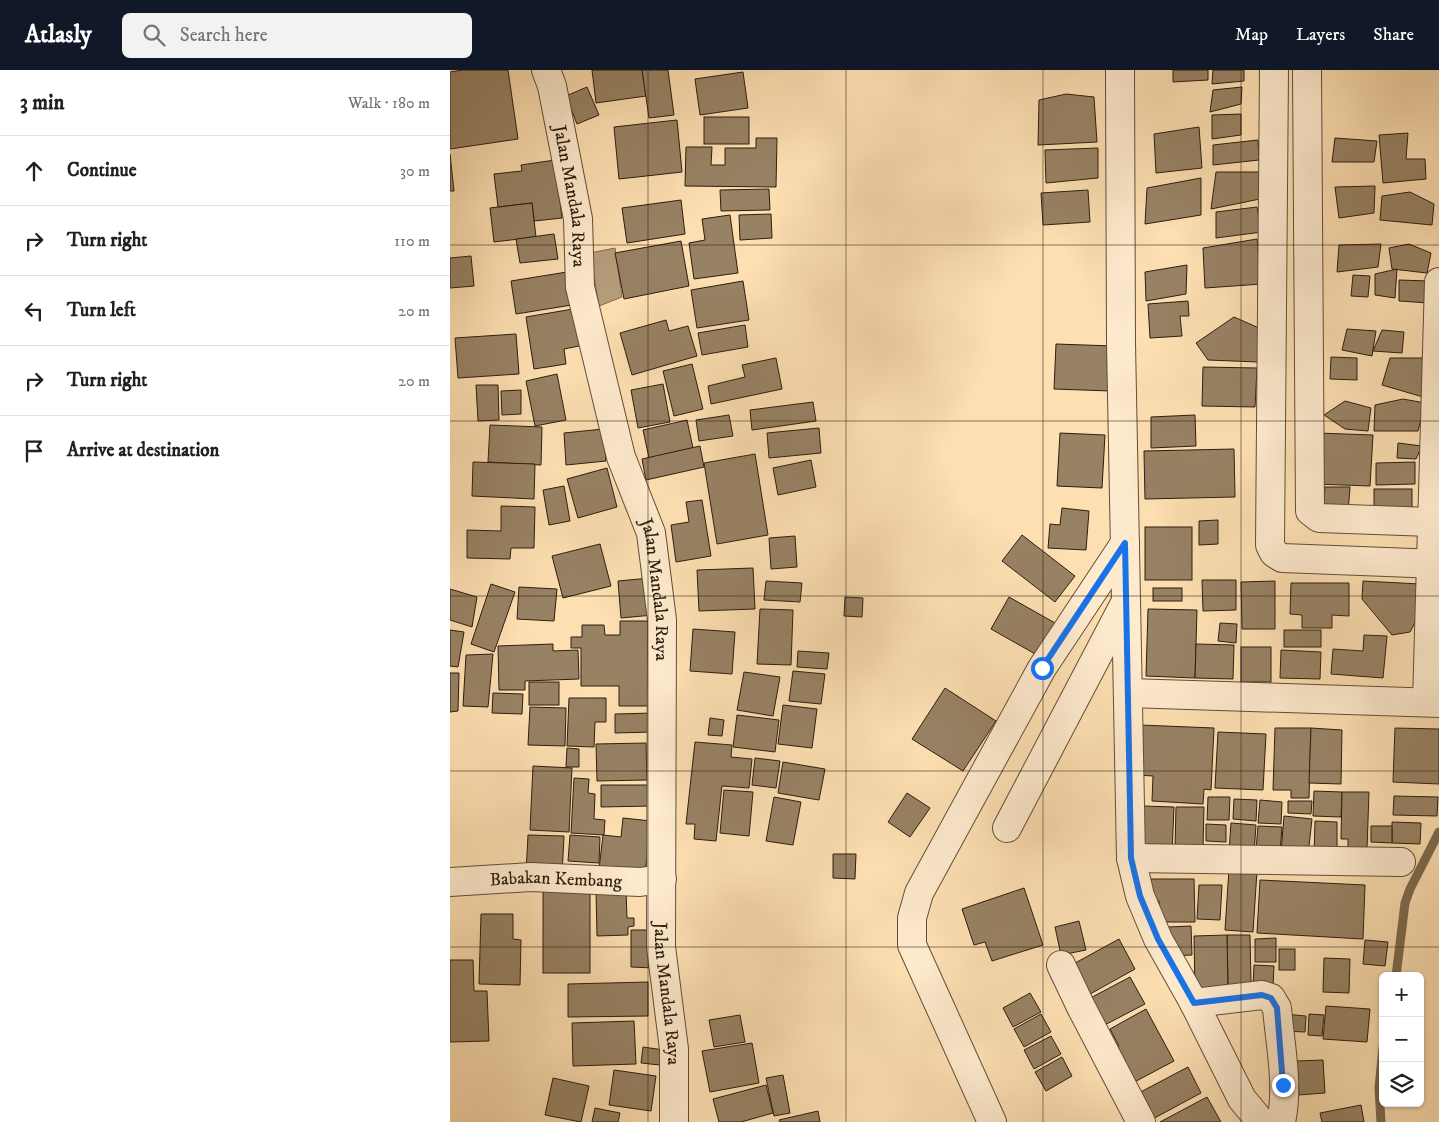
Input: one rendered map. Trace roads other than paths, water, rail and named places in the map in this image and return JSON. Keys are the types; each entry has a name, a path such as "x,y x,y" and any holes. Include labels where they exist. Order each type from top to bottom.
{"street":[{"name":"Jalan Mandala Raya","path":"546,70 554,94 578,219 580,287 622,457 651,532 662,620 661,947 674,1049 674,1122"},
{"path":"1120,70 1121,343 1131,858 1140,896 1158,939 1194,1003 1228,1074 1262,1121 1284,1110 1277,1008 1271,998 1262,995 1194,1003"},
{"path":"1274,70 1270,545 1274,553 1282,558 1435,564"},
{"path":"1307,70 1310,511 1318,518 1431,522"},
{"path":"1128,692 1433,703 1435,564 1431,522 1439,282"},
{"path":"992,1122 912,945 912,918 920,893 1042,668 1125,543"},
{"path":"1007,828 1127,600"},
{"path":"1131,858 1401,862"},
{"name":"Babakan Kembang","path":"450,882 531,877 640,882 662,879"},
{"path":"1061,965 1141,1122"}],"waterway":[{"path":"1396,972 1405,903 1410,889 1439,832"},
{"path":"1381,1122 1379,1088 1382,1062"}]}
